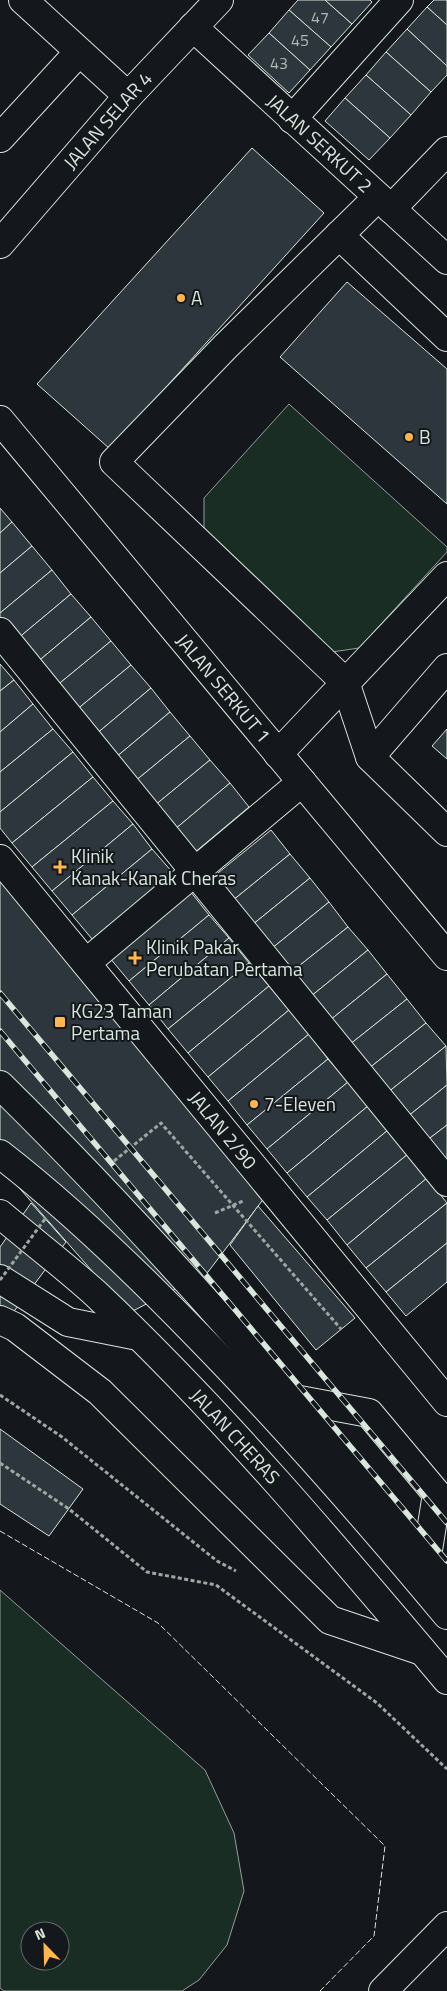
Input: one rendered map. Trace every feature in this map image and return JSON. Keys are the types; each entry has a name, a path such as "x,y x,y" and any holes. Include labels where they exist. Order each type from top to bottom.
{"main road":[{"path":"23,0 128,96"},
{"path":"292,119 399,0"},
{"name":"JALAN SELAR 4","path":"0,244 128,96 193,27 213,2"},
{"name":"JALAN SERKUT 2","path":"193,27 447,260"},
{"path":"0,138 80,52"},
{"path":"447,151 384,203 339,235 225,347 114,462 345,682 370,757 447,832"},
{"path":"339,235 447,337"},
{"name":"JALAN SERKUT 1","path":"0,420 278,754 446,951"},
{"path":"278,754 447,576"},
{"path":"0,632 447,1182"},
{"path":"370,757 447,668"},
{"path":"86,963 302,782"},
{"name":"JALAN 2/90","path":"0,859 441,1383"},
{"path":"0,1085 89,1172 216,1311 447,1580"},
{"path":"0,1154 28,1176 136,1272 266,1406 447,1616"},
{"name":"JALAN CHERAS","path":"0,1214 95,1293 202,1399 290,1496 447,1680"},
{"path":"0,1279 68,1322 138,1336"},
{"path":"0,1320 14,1327 100,1392 330,1620 422,1651"},
{"path":"289,1398 369,1413 437,1494 427,1556"},
{"path":"383,1991 447,1926"}],"path":[{"path":"113,1163 161,1123 341,1329"},
{"path":"0,1279 45,1219 52,1213"},
{"path":"0,1395 62,1437 217,1561 243,1574"},
{"path":"0,1463 69,1509 147,1572 216,1585 377,1703 447,1769"}],"green space":[{"path":"289,404 447,547 447,552 359,648 332,652 204,529 204,498"},
{"path":"0,1590 205,1770 234,1833 244,1891 227,1945 199,1980 182,1991 4,1991 0,1988"}],"building":[{"path":"298,0 325,0 352,24 331,47 289,10"},
{"path":"325,0 370,0 372,2 352,24"},
{"path":"434,0 447,0 447,25 427,7"},
{"path":"427,7 447,25 447,66 407,29"},
{"path":"289,10 331,47 310,70 269,33"},
{"path":"407,29 447,66 447,75 431,92 386,52"},
{"path":"269,33 310,70 289,93 248,55"},
{"path":"386,52 431,92 411,115 366,75"},
{"path":"366,75 411,115 390,138 345,98"},
{"path":"345,98 390,138 369,160 325,121"},
{"name":"A","path":"252,148 324,213 110,449 37,384"},
{"name":"B","path":"347,282 447,369 447,504 280,357"},
{"path":"0,508 12,522 0,533"},
{"path":"12,522 32,546 0,573 0,533"},
{"path":"32,546 52,570 0,613 0,573"},
{"path":"52,570 71,594 16,640 0,621 0,613"},
{"path":"71,594 91,617 35,664 16,640"},
{"path":"91,617 111,641 55,687 35,664"},
{"path":"111,641 131,665 75,711 55,687"},
{"path":"0,664 14,680 0,691"},
{"path":"131,665 151,688 95,735 75,711"},
{"path":"14,680 33,704 0,732 0,691"},
{"path":"151,688 170,712 115,758 95,735"},
{"path":"33,704 53,729 0,772 0,732"},
{"path":"170,712 190,736 134,782 115,758"},
{"path":"53,729 73,752 0,812 0,772"},
{"path":"447,729 447,759 432,746"},
{"path":"190,736 210,760 154,806 134,782"},
{"path":"73,752 93,777 12,843 0,828 0,812"},
{"path":"210,760 230,783 174,830 154,806"},
{"path":"93,777 113,801 32,867 12,843"},
{"path":"230,783 249,807 194,853 174,830"},
{"path":"113,801 133,824 52,891 32,867"},
{"path":"133,824 152,849 72,915 52,891"},
{"path":"271,830 290,854 232,901 213,877"},
{"path":"152,849 173,873 92,939 72,915"},
{"path":"290,854 310,878 252,925 232,901"},
{"name":"KG23 Taman Pertama","path":"0,877 265,1197 208,1272 129,1313 0,1166"},
{"path":"310,878 329,902 271,949 252,925"},
{"path":"190,891 209,915 129,981 109,957"},
{"path":"329,902 348,927 290,973 271,949"},
{"path":"209,915 229,938 149,1005 129,981"},
{"path":"348,927 368,950 310,997 290,973"},
{"path":"229,938 249,963 168,1029 149,1005"},
{"path":"368,950 387,974 329,1021 310,997"},
{"path":"249,963 269,986 188,1053 168,1029"},
{"path":"387,974 407,999 349,1045 329,1021"},
{"path":"269,986 289,1010 208,1077 188,1053"},
{"path":"407,999 426,1023 368,1069 349,1045"},
{"path":"289,1010 309,1034 228,1101 208,1077"},
{"path":"426,1023 446,1046 387,1093 368,1069"},
{"path":"309,1034 328,1059 247,1125 228,1101"},
{"path":"446,1046 447,1085 407,1117 387,1093"},
{"path":"328,1059 348,1082 267,1149 247,1125"},
{"path":"348,1082 368,1106 287,1173 267,1149"},
{"path":"447,1085 447,1125 426,1141 407,1117"},
{"path":"368,1106 388,1130 307,1197 287,1173"},
{"path":"447,1125 447,1164 426,1141"},
{"path":"388,1130 408,1154 327,1220 307,1197"},
{"path":"408,1154 427,1178 347,1245 327,1220"},
{"path":"427,1178 447,1203 366,1268 347,1245"},
{"path":"31,1203 66,1242 0,1330 0,1247"},
{"path":"447,1203 447,1243 386,1292 366,1268"},
{"path":"258,1206 355,1318 316,1350 230,1245"},
{"path":"447,1243 447,1282 406,1316 386,1292"},
{"path":"0,1429 83,1489 49,1536 0,1504"}],"railway":[{"path":"0,993 447,1523"},
{"path":"0,1031 447,1561"}],"fence":[{"path":"0,1531 158,1623 385,1846 374,1936 320,1991"}],"place":[{"name":"A","path":"181,298"},
{"name":"B","path":"409,437"},
{"name":"Klinik Kanak-Kanak Cheras","path":"60,867"},
{"name":"Klinik Pakar Perubatan Pertama","path":"135,958"},
{"name":"KG23 Taman Pertama","path":"60,1022"},
{"name":"7-Eleven","path":"254,1104"}]}
